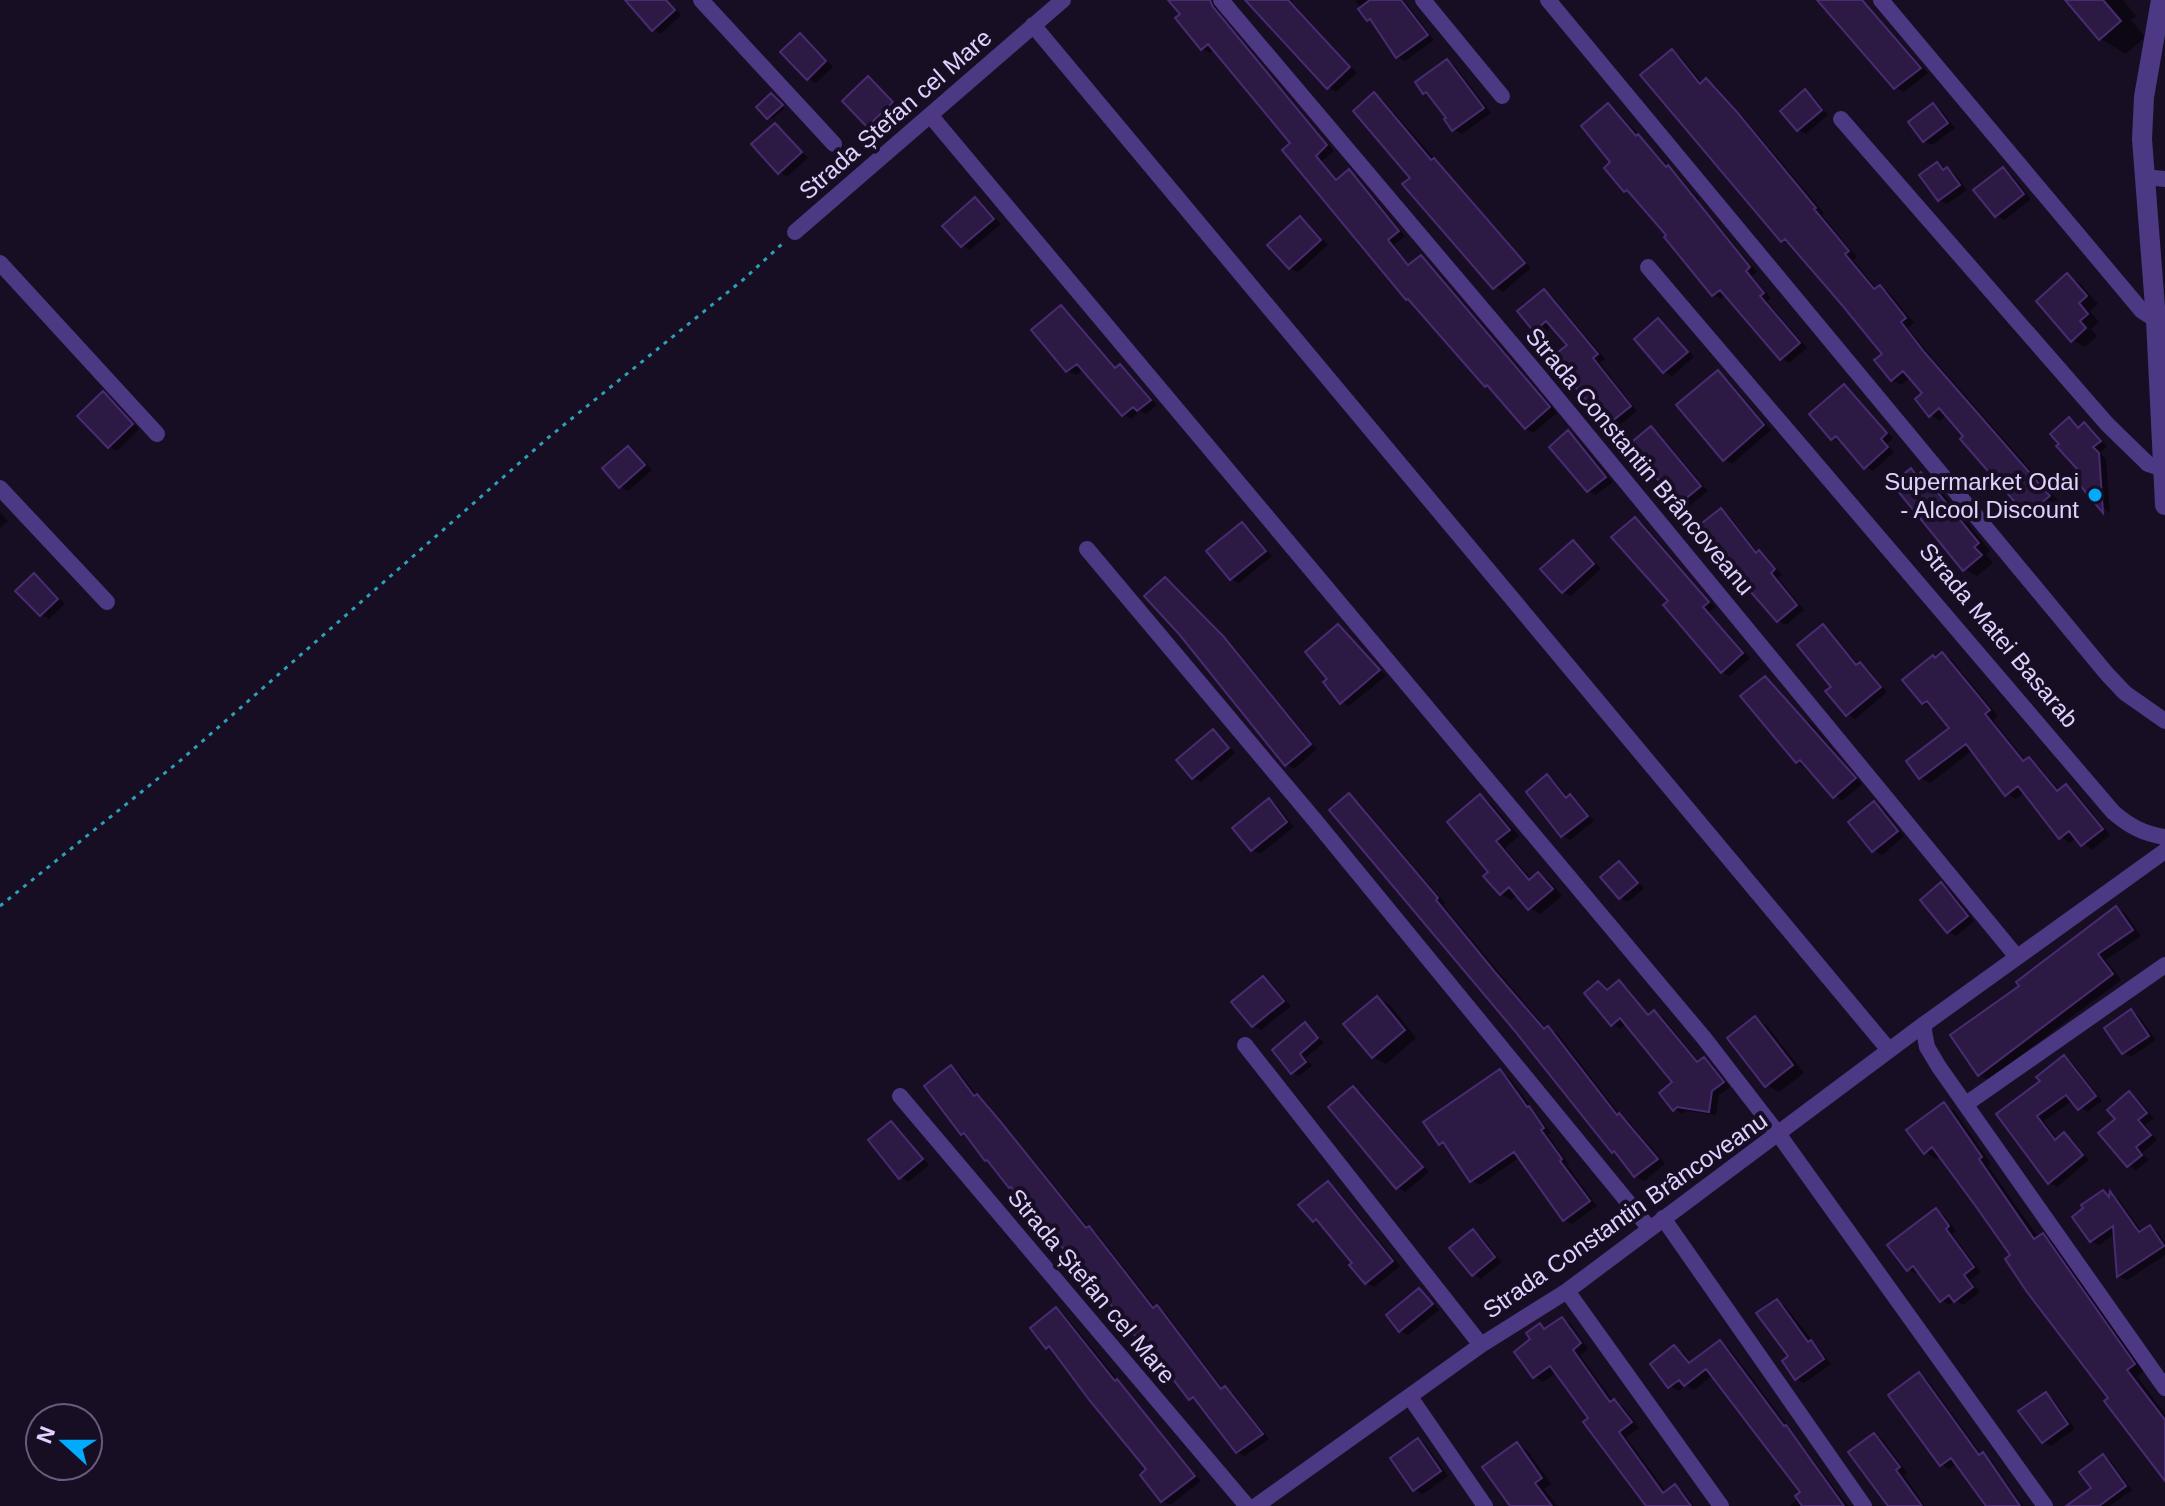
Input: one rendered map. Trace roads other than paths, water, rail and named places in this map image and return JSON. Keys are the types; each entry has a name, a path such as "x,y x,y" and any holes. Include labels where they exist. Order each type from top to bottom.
{"street":[{"path":"701,0 834,144"},
{"name":"Strada Ștefan cel Mare","path":"795,232 1063,0"},
{"name":"Strada Constantin Brâncoveanu","path":"1221,0 1533,369 2017,957"},
{"path":"1423,0 1502,96"},
{"path":"1548,0 2107,674 2125,693 2165,721"},
{"path":"1881,0 2142,311 2156,320"},
{"path":"2161,0 2144,97 2142,139 2156,178 2156,320 2165,505"},
{"path":"1033,25 1889,1050"},
{"path":"930,115 1615,929 1779,1135 2045,1506"},
{"path":"1841,119 2107,424 2148,464 2163,469"},
{"path":"0,263 157,434"},
{"name":"Strada Matei Basarab","path":"1648,267 1955,623 2113,812 2130,826 2165,837"},
{"path":"0,488 107,602"},
{"path":"1087,549 1656,1224 1864,1506"},
{"name":"Strada Constantin Brâncoveanu","path":"1256,1506 1481,1345 1567,1291 1889,1050 2165,851"},
{"path":"1966,1104 2165,965"},
{"path":"1923,1025 1927,1047 2165,1388"},
{"path":"1245,1045 1481,1345"},
{"name":"Strada Ștefan cel Mare","path":"900,1096 1247,1506"},
{"path":"1567,1291 1721,1506"},
{"path":"1410,1397 1485,1506"}],"place":[{"name":"Supermarket Odai - Alcool Discount","path":"2095,495"}]}
